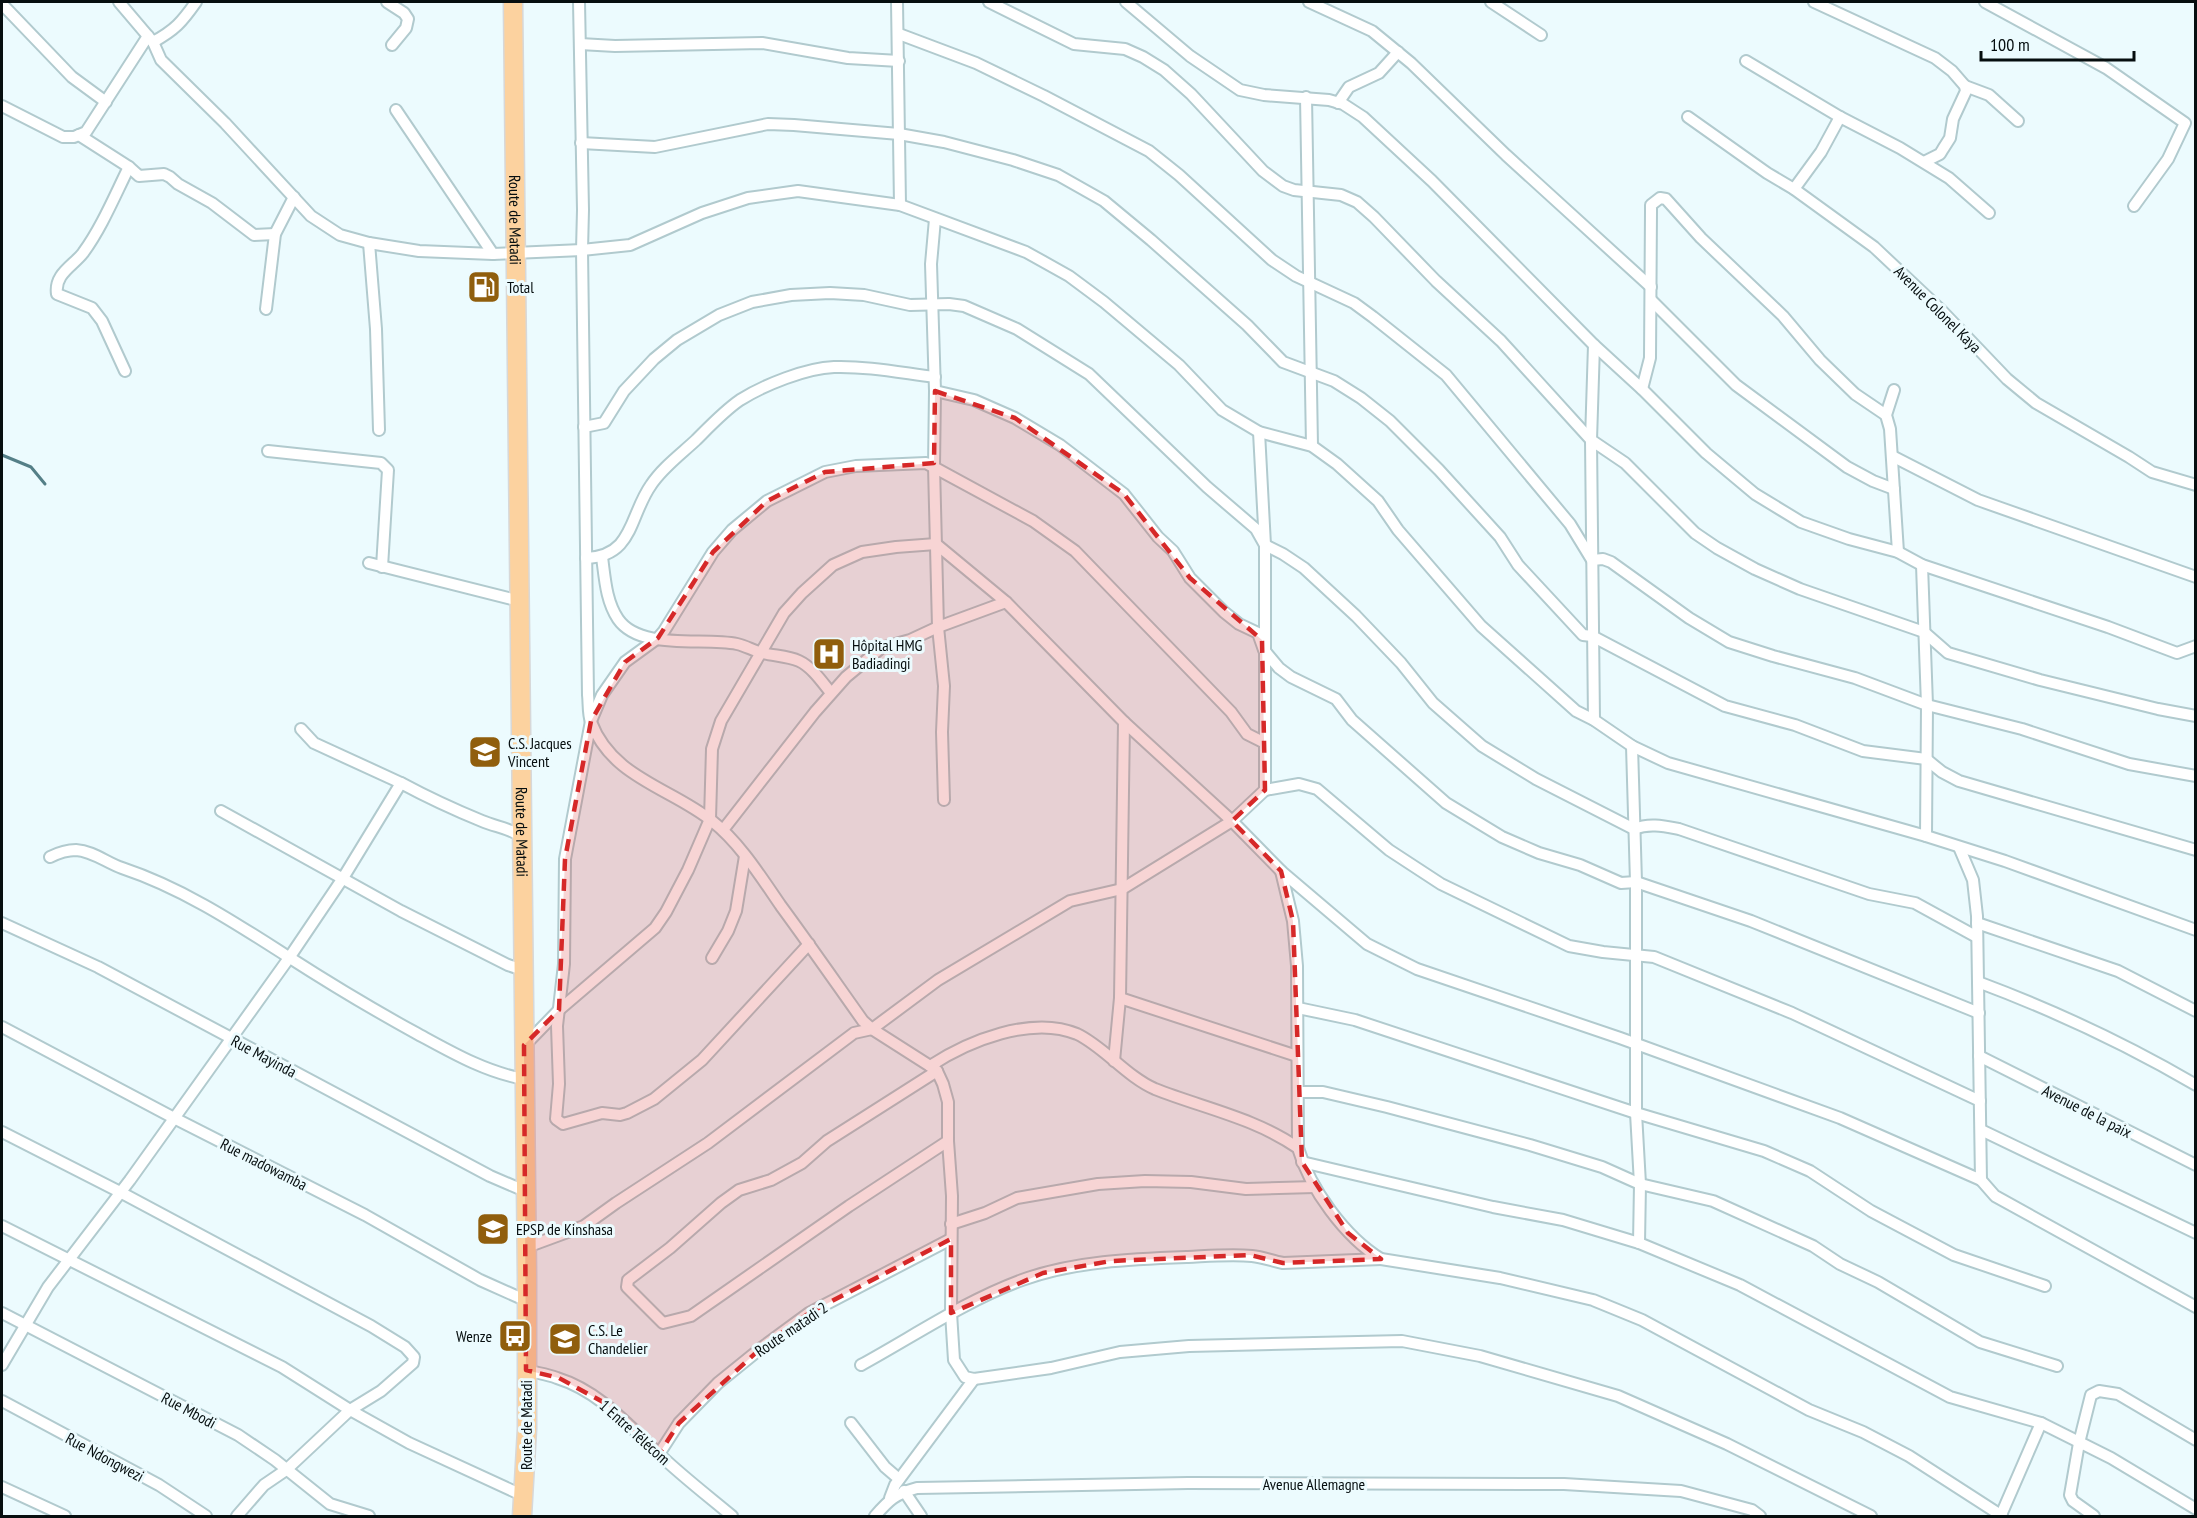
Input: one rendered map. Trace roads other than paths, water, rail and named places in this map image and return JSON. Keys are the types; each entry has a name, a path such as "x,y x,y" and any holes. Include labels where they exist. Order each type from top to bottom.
{"highway":[{"name":"Route de Matadi","path":"513,2 527,1247 528,1429 522,1516"}],"street":[{"path":"119,2 151,39 161,60 225,123 310,216 340,235 369,243 419,251 493,254 582,250 630,245 702,213 758,196 798,191 900,205 1026,252 1069,276 1104,302 1179,365 1222,410 1259,432 1312,446 1338,464 1378,501 1398,530 1481,626 1576,711 1594,720 1632,746 1668,763 1926,836 2057,879 2196,930"},
{"path":"2,106 63,137 86,132 151,39 173,31 196,2"},
{"path":"387,2 404,14 408,20 406,28 392,45"},
{"path":"579,2 588,695 591,721 606,747 621,765 641,780 710,819 723,830 745,856 863,1021 934,1068 943,1084 948,1102 952,1196 951,1312 954,1360 965,1377 974,1379 1051,1368 1120,1352 1189,1346 1402,1341 1480,1356 1618,1396 1727,1444 1871,1516"},
{"path":"897,2 900,205"},
{"path":"989,2 1074,44 1125,49 1143,57 1164,70 1191,94 1263,171 1283,186 1308,192 1341,195 1357,201 1436,281 1501,341 1591,440 1625,463 1695,533 1718,548 1755,569 1800,589 1924,632 1948,652 2040,680 2196,716"},
{"path":"1126,2 1190,56 1240,90 1264,95 1306,97 1338,103 1363,117 1432,181 1594,345 1706,453 1755,494 1801,522 1825,532 1898,552 1922,565 2108,627 2177,653 2196,646"},
{"path":"1309,2 1372,31 1398,52 1651,287"},
{"path":"1491,2 1541,35"},
{"path":"1814,2 1935,58 1952,71 1965,86 1989,95 2018,121"},
{"path":"1985,2 2106,68 2185,123 2168,159 2134,206"},
{"path":"2,4 72,77 106,102"},
{"path":"899,34 976,63 1149,151 1179,175 1272,260 1296,276 1354,303 1407,343 1446,375 1570,524 1592,560"},
{"path":"580,44 615,46 762,43 848,58 899,61"},
{"path":"1338,103 1349,87 1379,73 1398,52"},
{"path":"1746,61 1840,117 1924,162 1949,178 1989,213"},
{"path":"1924,162 1940,154 1950,138 1953,119 1966,95 1965,86"},
{"path":"1306,97 1312,446"},
{"path":"396,110 493,254"},
{"name":"Avenue Colonel Kaya","path":"1688,117 1874,247 1942,311 2007,379 2036,403 2152,472 2196,485"},
{"path":"1794,189 1821,152 1840,117"},
{"path":"581,143 655,147 768,124 899,134 944,142 1013,160 1058,175 1104,201 1193,276 1247,325 1283,363 1334,381 1361,398 1390,421 1439,470 1500,537 1518,565 1583,634 1592,636 1725,706 1795,725 1863,751 1926,759 1942,772 1959,781 2196,850"},
{"path":"79,135 139,176 164,174 170,177 212,203 254,236 275,234"},
{"path":"125,371 102,321 92,308 57,294 56,287 63,272 84,252 129,167"},
{"path":"266,309 275,234 294,197"},
{"path":"1642,389 1650,358 1650,211 1651,205 1660,198 1666,199 1701,238 1783,316 1820,360 1855,394 1886,415"},
{"path":"935,219 931,264 934,304 934,466 938,627 944,686 942,732 944,800"},
{"path":"369,243 376,329 378,430"},
{"path":"584,427 604,423 624,391 654,359 677,340 719,315 752,302 792,295 830,293 864,295 910,305 964,306 1017,329 1089,374 1207,487 1256,529 1265,545 1304,568 1356,616 1401,663 1433,703 1482,746 1536,779 1634,829 1644,825 1662,825 1679,829 1869,894 1915,903 1977,937"},
{"path":"1651,300 1736,385 1847,466 1873,481 1894,489"},
{"path":"1594,345 1591,440 1594,720"},
{"path":"586,558 602,557 615,550 625,539 650,486 658,475 740,400 788,377 817,368 860,367 935,377"},
{"path":"1894,390 1886,415 1890,429 1898,552"},
{"path":"935,391 974,400 1015,418 1060,445 1124,494 1158,537 1173,551 1190,578 1224,612 1239,624 1258,633 1264,650 1279,668 1291,677 1336,699 1352,720 1446,803 1502,837 1539,853 1580,865 1621,883 1636,882 1752,921 1978,1013"},
{"path":"1259,432 1265,545 1265,790"},
{"path":"268,451 381,463 388,470 382,567"},
{"path":"1892,456 1978,500 2196,577"},
{"path":"809,944 702,1060 654,1099 620,1115 602,1113 563,1124 556,1119 559,1083 556,1054 564,964 565,859 591,721 602,695 625,662 658,638 713,552 732,530 767,501 825,472 856,466 926,463 1034,521 1075,551 1224,704 1247,734 1266,743"},
{"path":"524,1045 559,1010 655,928 666,912 688,870 710,819 712,749 721,722 784,613 833,565 862,552 936,544 1006,602 1124,722 1232,821 1281,871 1367,944 1417,969 1840,1118 1981,1180 1995,1196 2196,1306"},
{"path":"602,557 609,601 619,620 631,632 658,638 736,644 762,653 800,661 818,676 831,693"},
{"path":"1592,560 1603,559 1611,562 1689,618 1729,642 1855,678 1927,705 2022,729 2129,764 2196,776"},
{"path":"369,563 520,601"},
{"path":"1922,565 1927,705 1926,836"},
{"path":"723,830 831,693 846,677 881,648 910,640 1006,602"},
{"path":"1113,1061 1120,998 1124,722"},
{"path":"301,729 314,743 466,815 508,829 522,837"},
{"path":"1632,746 1636,882 1636,1113 1640,1184 1639,1243"},
{"path":"2,1365 48,1287 174,1119 289,958 343,878 401,783"},
{"path":"527,1247 584,1226 708,1143 854,1034 872,1029 938,980 1070,901 1122,889 1232,821 1265,790 1299,784 1317,789 1389,850 1442,884 1569,946 1654,957 1792,1013 1980,1101"},
{"path":"221,811 401,911 508,965 524,970"},
{"path":"1959,847 1973,880 1977,923 1981,1180"},
{"path":"50,857 60,852 77,850 93,854 114,865 151,878 225,916 379,1013 464,1059 502,1075 524,1079"},
{"path":"712,958 728,931 736,911 745,856"},
{"path":"1281,871 1293,921 1297,966 1298,1148 1302,1162 1315,1187 1348,1233 1365,1249 1381,1259"},
{"name":"Rue Mayinda","path":"2,922 98,967 490,1176 525,1191"},
{"path":"1977,923 2118,971 2196,1011"},
{"path":"1978,982 2028,1001 2136,1051 2196,1085"},
{"path":"1120,998 1297,1056"},
{"path":"1298,1008 1355,1020 1636,1113 1714,1135 1773,1155 1810,1171 1871,1211 1954,1255 2045,1286"},
{"name":"Rue madowamba","path":"2,1026 174,1119 365,1215 480,1280 527,1301"},
{"path":"948,1141 849,1206 692,1316 663,1323 627,1287 628,1280 670,1248 721,1203 739,1190 771,1180 802,1163 827,1141 934,1068 948,1054 1002,1033 1026,1028 1051,1029 1077,1034 1152,1088 1260,1125 1298,1148"},
{"name":"Avenue de la paix","path":"1979,1056 2196,1165"},
{"path":"1298,1092 1323,1092 1346,1096 1530,1145 1602,1167 1640,1184 1713,1201 1814,1246 1840,1264 1878,1282 1980,1342 2057,1366"},
{"path":"1981,1130 2196,1233"},
{"path":"2,1132 120,1192 371,1326 405,1347 414,1357 413,1363 381,1391 350,1410 286,1470 264,1485 237,1516"},
{"path":"1302,1162 1493,1207 1563,1220 1639,1243 1740,1286 1950,1396 2041,1423 2111,1458 2196,1509"},
{"path":"951,1224 1017,1198 1098,1184 1191,1182 1245,1189 1315,1187"},
{"path":"2,1226 282,1367 350,1410 409,1443 524,1496"},
{"name":"Route matadi 2","path":"659,1454 679,1423 718,1383 768,1343 810,1313 951,1239"},
{"path":"861,1365 938,1322 951,1312 995,1291 1043,1273 1111,1261 1250,1256 1270,1258 1282,1263 1381,1259 1512,1281 1593,1300 1642,1320 1809,1410 1863,1432 1909,1456 2002,1516 2041,1423"},
{"name":"Rue Mbodi","path":"2,1314 238,1435 275,1460 330,1504 369,1516"},
{"name":"1 Entre Télécom","path":"526,1370 559,1378 596,1397 732,1516"},
{"path":"890,1498 899,1479 974,1379"},
{"path":"2094,1516 2073,1501 2070,1495 2079,1443 2091,1395 2099,1391 2118,1394 2196,1440"},
{"name":"Rue Ndongwezi","path":"2,1401 159,1485 206,1516"},
{"path":"851,1423 885,1467 899,1479"},
{"name":"Avenue Allemagne","path":"875,1516 890,1498 917,1488 1087,1484 1564,1484 1681,1491 1752,1510 1760,1516"},
{"path":"2,1487 66,1516"},
{"path":"904,1491 921,1516"}],"waterway":[{"path":"2,455 31,467 45,484"}],"place":[{"name":"Total","path":"484,287"},
{"name":"Hôpital HMG Badiadingi","path":"829,654"},
{"name":"C.S. Jacques Vincent","path":"485,752"},
{"name":"EPSP de Kinshasa","path":"493,1229"},
{"name":"Wenze","path":"515,1336"},
{"name":"C.S. Le Chandelier","path":"565,1339"}]}
